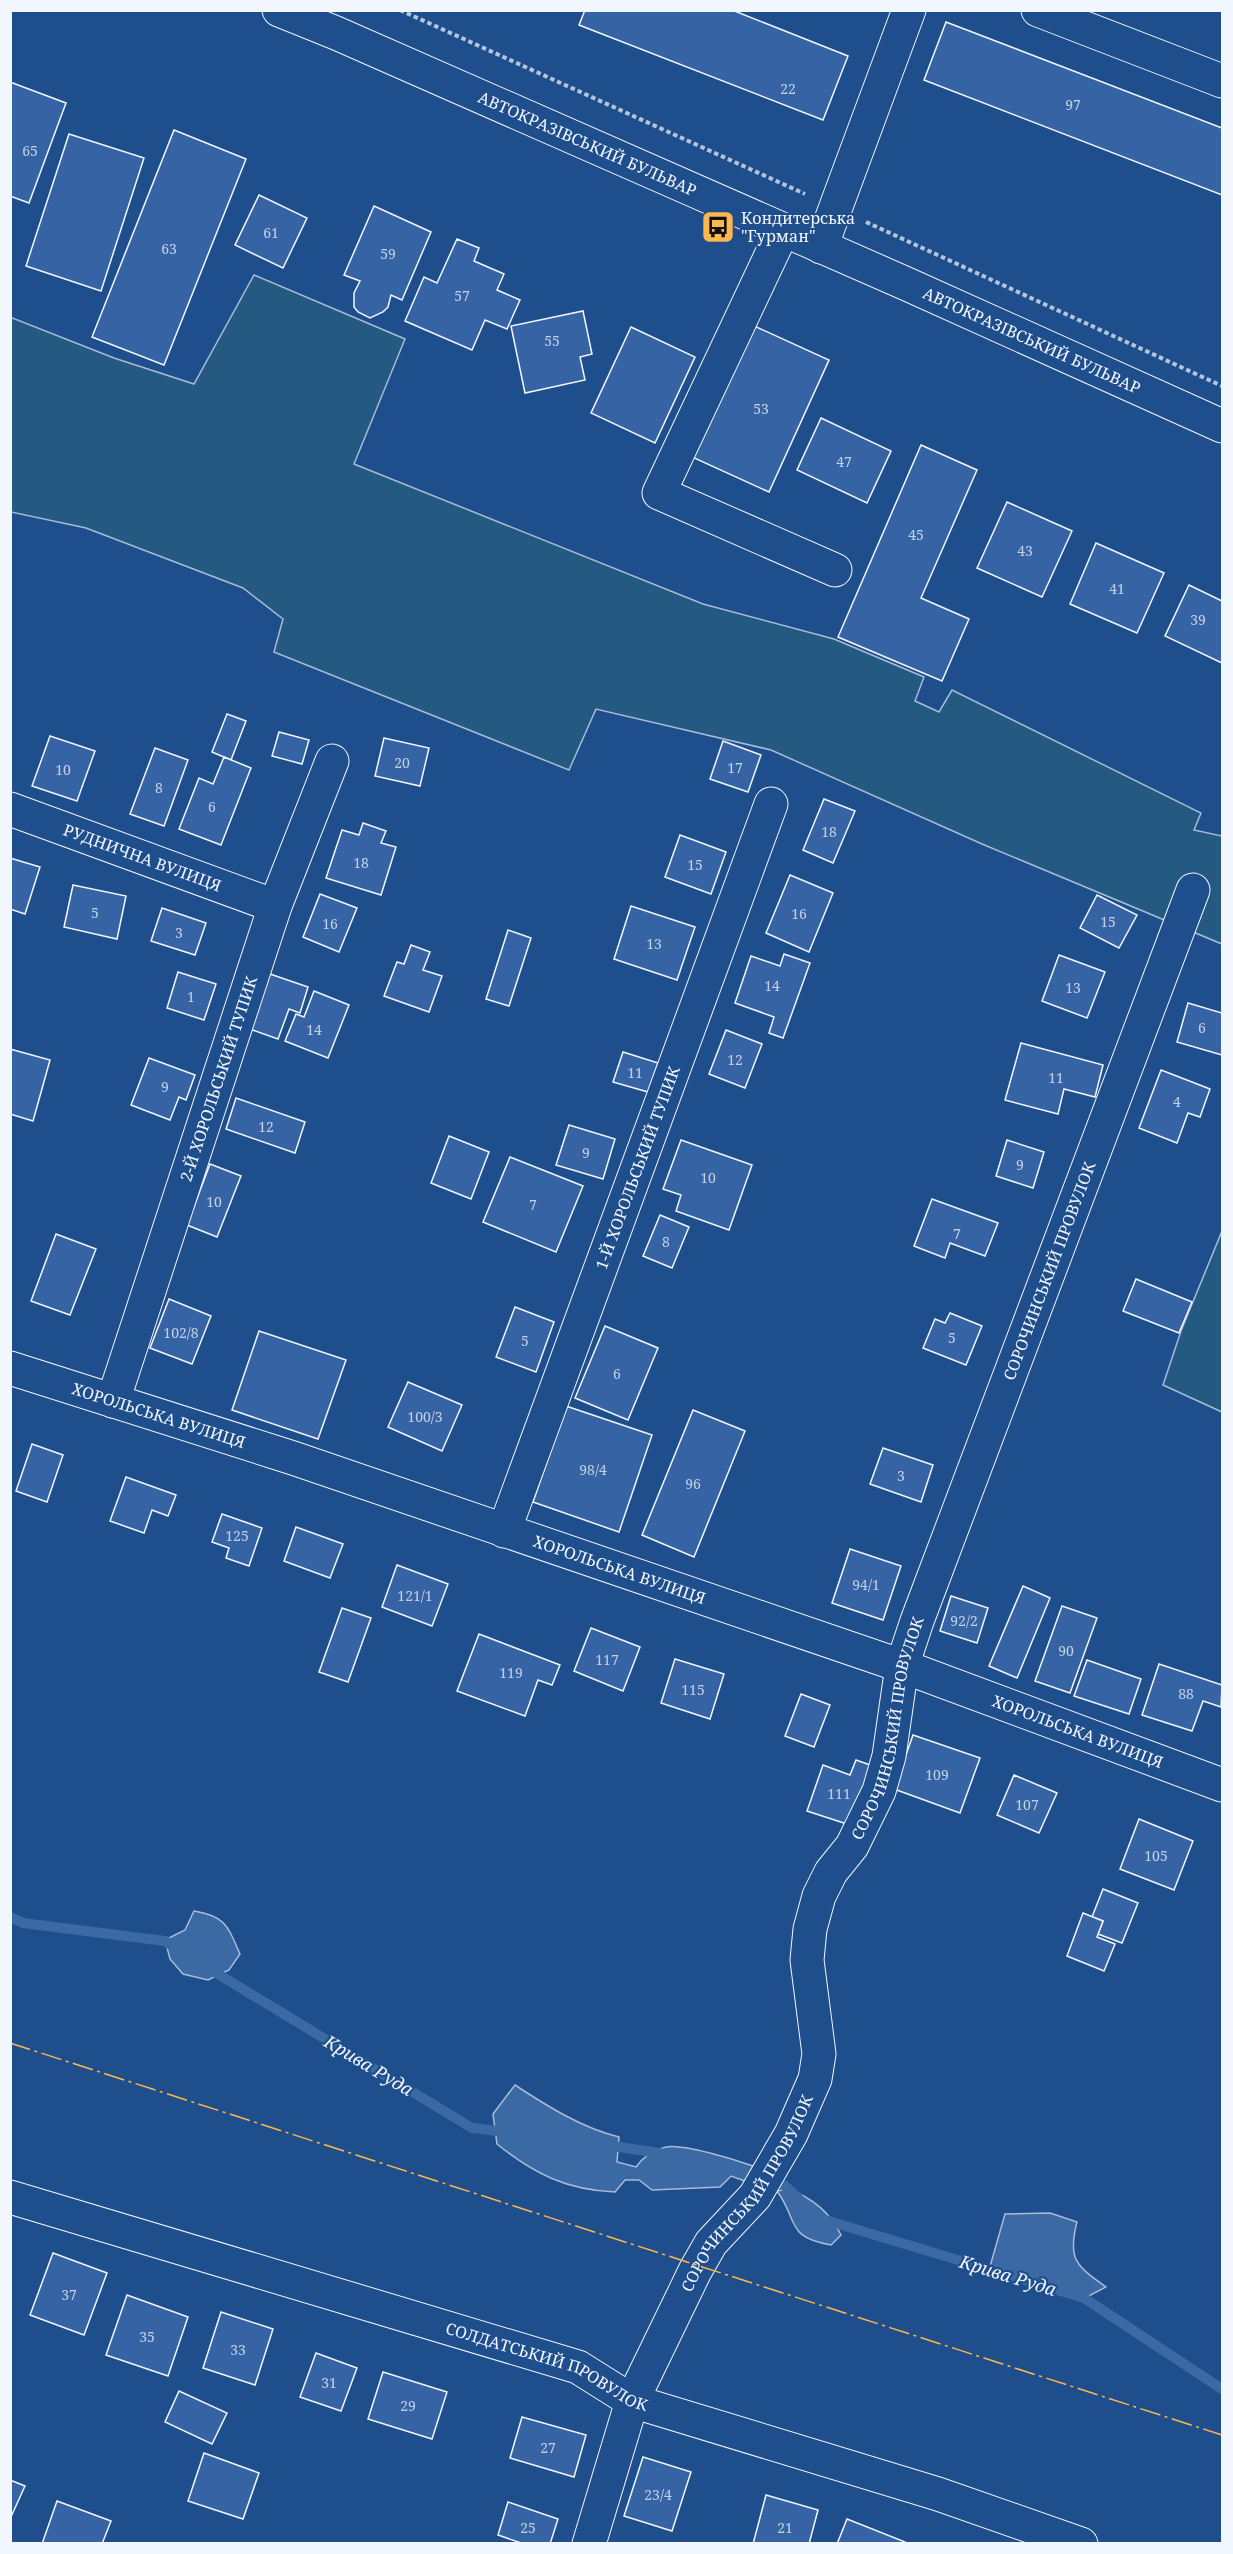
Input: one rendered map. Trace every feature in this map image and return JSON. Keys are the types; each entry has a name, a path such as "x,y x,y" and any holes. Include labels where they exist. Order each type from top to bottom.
{"street":[{"name":"АВТОКРАЗІВСЬКИЙ БУЛЬВАР","path":"279,10 783,230 1222,426"},
{"path":"1038,10 1222,81"},
{"path":"821,247 908,11"},
{"path":"783,230 659,493 835,570"},
{"name":"2-Й ХОРОЛЬСЬКИЙ ТУПИК","path":"113,1401 275,906 332,761"},
{"name":"1-Й ХОРОЛЬСЬКИЙ ТУПИК","path":"504,1531 771,804"},
{"name":"РУДНИЧНА ВУЛИЦЯ","path":"10,809 275,906"},
{"name":"СОРОЧИНСЬКИЙ ПРОВУЛОК","path":"589,2544 632,2401 694,2271 711,2243 755,2196 791,2134 815,2079 819,2054 807,1960 810,1929 819,1896 831,1872 852,1846 879,1791 889,1756 902,1666 1193,890"},
{"name":"ХОРОЛЬСЬКА ВУЛИЦЯ","path":"10,1368 293,1458 902,1666 1222,1785"},
{"name":"СОЛДАТСЬКИЙ ПРОВУЛОК","path":"10,2197 578,2367 632,2401 938,2494 1081,2544"}],"shaded area":[{"path":"254,275 405,339 354,464 703,604 834,639 924,677 915,701 939,712 952,690 1201,813 1194,830 1222,836 1222,944 982,844 771,750 596,709 569,770 274,652 283,619 243,588 86,528 11,512 10,317 114,358 194,384"},
{"path":"1222,1231 1222,1412 1163,1385 1181,1331"}],"water":[{"path":"194,1911 213,1916 225,1924 240,1954 229,1970 208,1980 183,1974 170,1959 165,1940 185,1930"},
{"path":"515,2085 578,2122 619,2137 617,2162 636,2167 653,2152 674,2146 709,2153 753,2166 745,2181 731,2176 720,2187 652,2190 639,2180 625,2180 615,2192 566,2184 524,2164 497,2144 493,2114"},
{"path":"788,2189 813,2201 832,2219 841,2235 831,2245 806,2237 795,2226 777,2191"},
{"path":"1050,2213 1077,2222 1073,2245 1077,2261 1106,2287 1085,2298 989,2270 1005,2214"}],"building":[{"path":"585,10 732,10 848,56 823,120 579,25"},
{"path":"946,22 1222,128 1222,195 924,80"},
{"path":"10,82 66,103 29,203 10,196"},
{"path":"174,130 246,159 164,365 92,337"},
{"path":"69,134 144,158 101,291 26,266"},
{"path":"259,195 307,218 283,268 235,245"},
{"path":"374,206 431,232 402,300 391,295 388,307 370,318 358,312 354,307 354,293 360,281 344,275"},
{"path":"457,239 479,248 474,261 504,274 497,290 520,300 507,329 485,320 472,350 405,321 424,277 437,283"},
{"path":"583,311 592,354 580,357 585,380 525,393 511,326"},
{"path":"752,325 829,360 769,492 692,457"},
{"path":"631,327 695,357 655,443 591,413"},
{"path":"821,418 891,451 867,503 797,470"},
{"path":"921,445 977,470 921,598 969,619 942,681 838,637"},
{"path":"1007,502 1072,531 1042,597 977,568"},
{"path":"1096,543 1164,573 1137,633 1070,604"},
{"path":"1189,585 1222,601 1222,663 1165,636"},
{"path":"227,714 246,721 231,760 212,752"},
{"path":"279,732 309,740 302,764 272,756"},
{"path":"50,736 95,751 77,801 32,786"},
{"path":"384,738 429,748 420,786 375,776"},
{"path":"723,741 761,755 748,792 710,779"},
{"path":"155,748 188,760 164,826 130,814"},
{"path":"224,757 251,768 221,845 179,829 199,778 213,784"},
{"path":"824,799 855,811 833,863 803,850"},
{"path":"363,823 386,831 381,843 396,847 381,895 326,878 342,830 359,835"},
{"path":"680,835 726,852 711,894 665,877"},
{"path":"10,858 40,867 25,914 10,909"},
{"path":"790,875 833,893 809,952 766,933"},
{"path":"73,885 126,896 117,939 64,927"},
{"path":"320,894 357,908 339,952 303,937"},
{"path":"1097,895 1137,915 1119,948 1080,928"},
{"path":"631,906 695,927 677,980 614,959"},
{"path":"162,908 206,923 195,955 151,941"},
{"path":"508,930 531,938 509,1006 486,999"},
{"path":"411,945 430,952 423,970 442,976 429,1012 384,996 397,962 404,964"},
{"path":"784,954 810,963 783,1038 769,1033 774,1017 735,1003 751,956 780,966"},
{"path":"1059,955 1105,972 1087,1018 1042,1001"},
{"path":"178,972 216,984 204,1020 167,1008"},
{"path":"270,974 308,987 300,1013 289,1009 278,1039 250,1029"},
{"path":"314,991 349,1005 328,1058 285,1041 296,1014 304,1017"},
{"path":"1188,1003 1222,1013 1222,1055 1177,1042"},
{"path":"726,1030 762,1044 745,1088 709,1074"},
{"path":"1021,1043 1103,1065 1095,1097 1064,1089 1058,1114 1005,1100"},
{"path":"10,1049 50,1060 33,1121 10,1114"},
{"path":"623,1052 658,1063 648,1092 613,1082"},
{"path":"149,1058 195,1075 186,1100 179,1097 170,1120 131,1105"},
{"path":"1161,1070 1210,1089 1200,1117 1188,1113 1177,1143 1139,1128"},
{"path":"236,1098 305,1122 295,1153 226,1129"},
{"path":"569,1125 615,1139 603,1179 556,1165"},
{"path":"449,1136 489,1152 471,1199 431,1183"},
{"path":"681,1140 752,1165 729,1230 676,1211 681,1195 663,1189"},
{"path":"1007,1140 1044,1152 1033,1188 996,1176"},
{"path":"510,1157 583,1186 556,1252 483,1222"},
{"path":"210,1164 241,1176 217,1237 187,1225"},
{"path":"932,1199 998,1223 985,1256 950,1243 945,1258 914,1246"},
{"path":"660,1215 689,1227 672,1268 643,1256"},
{"path":"56,1234 96,1249 70,1315 31,1301"},
{"path":"1136,1279 1192,1302 1179,1333 1123,1311"},
{"path":"169,1299 211,1316 192,1364 150,1348"},
{"path":"515,1307 554,1322 536,1372 496,1357"},
{"path":"950,1313 982,1326 966,1365 923,1348 935,1319 945,1323"},
{"path":"605,1326 658,1348 628,1420 575,1398"},
{"path":"259,1331 346,1360 318,1439 232,1410"},
{"path":"408,1382 462,1405 442,1451 388,1427"},
{"path":"566,1406 652,1435 619,1532 533,1502"},
{"path":"693,1410 745,1431 694,1557 642,1535"},
{"path":"32,1444 63,1455 47,1502 16,1491"},
{"path":"883,1448 933,1465 921,1502 870,1484"},
{"path":"126,1477 176,1495 168,1516 152,1510 144,1533 110,1521"},
{"path":"222,1514 262,1528 249,1566 226,1558 229,1548 212,1542"},
{"path":"296,1527 343,1544 330,1578 284,1561"},
{"path":"850,1549 901,1566 883,1620 832,1603"},
{"path":"397,1565 448,1584 432,1626 382,1607"},
{"path":"1023,1586 1050,1598 1017,1678 989,1666"},
{"path":"951,1596 988,1608 977,1643 940,1631"},
{"path":"1062,1606 1097,1618 1070,1693 1035,1681"},
{"path":"342,1608 371,1618 348,1682 319,1672"},
{"path":"591,1628 640,1647 623,1691 574,1671"},
{"path":"479,1634 560,1665 552,1685 538,1680 525,1716 457,1691"},
{"path":"675,1659 724,1674 710,1719 661,1703"},
{"path":"1087,1660 1141,1679 1129,1714 1074,1696"},
{"path":"1159,1664 1222,1685 1221,1707 1203,1701 1192,1731 1142,1715"},
{"path":"801,1694 830,1705 814,1747 785,1736"},
{"path":"913,1735 980,1758 960,1813 894,1789"},
{"path":"856,1760 873,1766 853,1826 807,1811 823,1765 850,1775"},
{"path":"1014,1775 1057,1793 1039,1833 997,1815"},
{"path":"1139,1819 1193,1841 1174,1890 1120,1869"},
{"path":"1103,1889 1138,1903 1122,1943 1098,1934 1103,1921 1092,1917"},
{"path":"1083,1913 1103,1921 1097,1937 1115,1944 1104,1971 1067,1956"},
{"path":"53,2253 107,2273 84,2335 30,2315"},
{"path":"127,2295 188,2317 168,2376 106,2355"},
{"path":"221,2312 273,2329 255,2385 203,2368"},
{"path":"316,2353 357,2368 341,2411 300,2397"},
{"path":"383,2372 447,2392 432,2439 368,2419"},
{"path":"179,2391 227,2413 212,2444 165,2422"},
{"path":"522,2417 586,2435 574,2477 510,2458"},
{"path":"204,2453 259,2473 243,2519 188,2501"},
{"path":"643,2457 691,2472 672,2531 624,2516"},
{"path":"10,2480 25,2486 10,2519"},
{"path":"766,2495 818,2510 809,2544 753,2544"},
{"path":"57,2501 111,2521 102,2544 42,2544"},
{"path":"508,2502 558,2519 550,2544 524,2544 498,2535"},
{"path":"847,2519 905,2542 905,2544 837,2544"}],"waterway":[{"name":"Крива Руда","path":"10,1917 23,1923 165,1941 177,1949"},
{"name":"Крива Руда","path":"208,1968 472,2128 507,2132"},
{"name":"Крива Руда","path":"606,2145 665,2154"},
{"name":"Крива Руда","path":"784,2185 799,2199"},
{"name":"Крива Руда","path":"822,2219 1084,2298 1222,2389"}],"power":[{"path":"10,2043 1222,2435"}],"place":[{"name":"Кондитерська \"Гурман\"","path":"718,227"}]}
